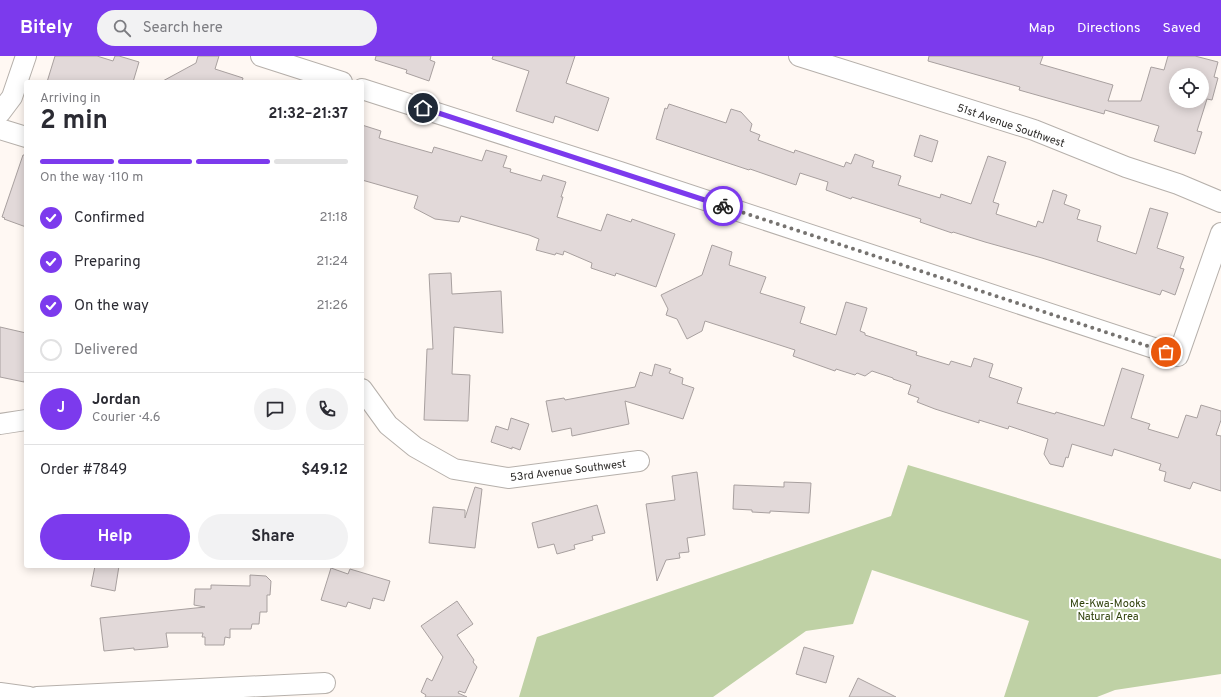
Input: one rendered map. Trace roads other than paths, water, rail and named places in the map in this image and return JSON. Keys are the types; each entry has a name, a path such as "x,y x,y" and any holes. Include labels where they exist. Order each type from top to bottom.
{"street":[{"path":"0,113 12,96 26,56"},
{"path":"261,56 336,80"},
{"name":"51st Avenue Southwest","path":"799,56 1034,130 1126,166 1178,184 1221,202"},
{"path":"364,89 1178,356 1221,233"},
{"path":"0,129 24,136"},
{"name":"53rd Avenue Southwest","path":"364,392 388,425 415,447 454,470 508,478 639,461"},
{"path":"0,424 24,420"},
{"path":"37,697 325,683"},
{"path":"0,693 29,697"}],"park label":[{"name":"Me-Kwa-Mooks Natural Area","path":"1108,609"}]}
